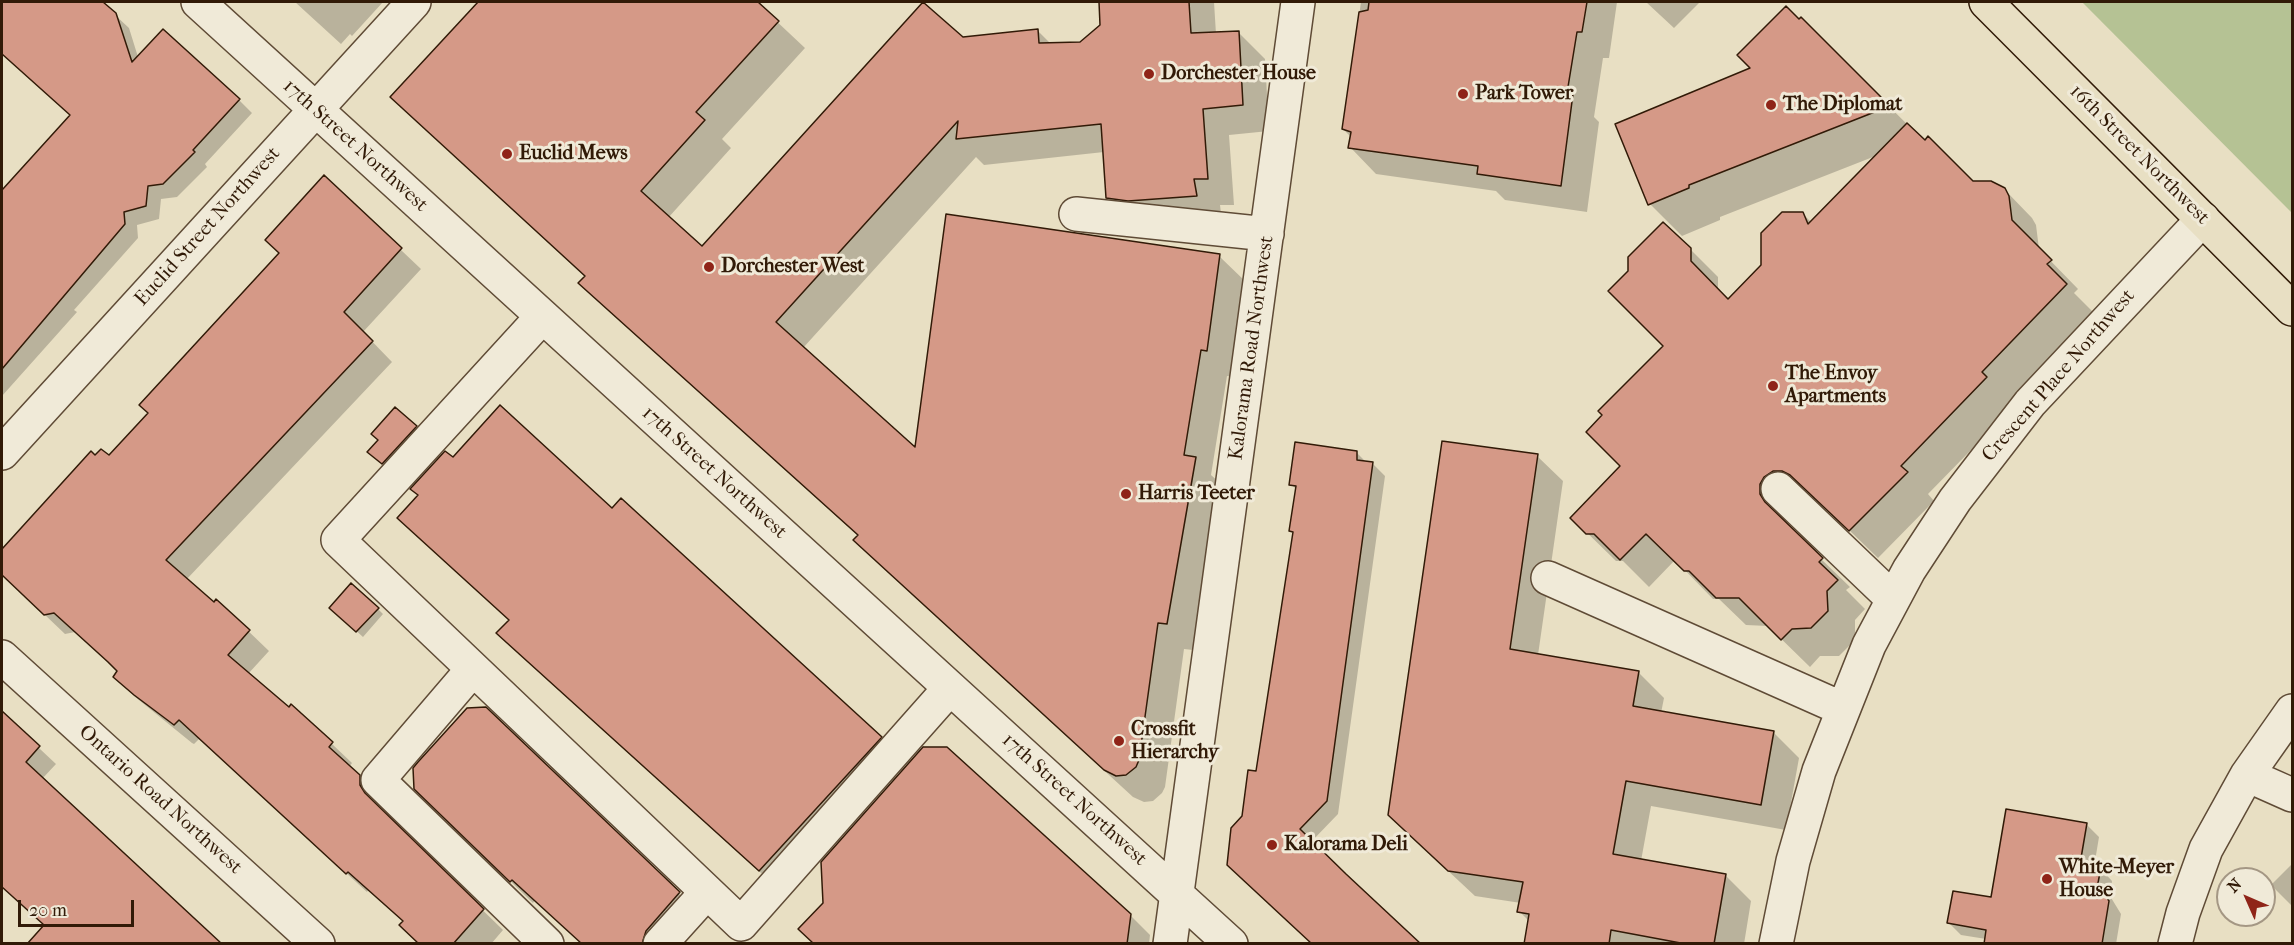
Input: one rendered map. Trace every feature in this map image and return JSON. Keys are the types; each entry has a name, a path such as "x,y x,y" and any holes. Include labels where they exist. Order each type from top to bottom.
{"main road":[{"name":"16th Street Northwest","path":"1986,2 2292,309"}],"street":[{"name":"17th Street Northwest","path":"198,2 1177,892 1231,944"},
{"name":"Euclid Street Northwest","path":"2,453 414,2"},
{"name":"Kalorama Road Northwest","path":"1170,944 1298,2"},
{"path":"1076,214 1267,234"},
{"name":"Crescent Place Northwest","path":"1776,944 1805,816 1819,771 1869,645 1893,599 1954,500 2030,403 2203,219"},
{"path":"542,317 338,540 741,924 950,688"},
{"path":"1778,489 1893,599"},
{"path":"1548,578 1843,709"},
{"name":"Ontario Road Northwest","path":"2,657 318,944"},
{"path":"473,669 378,780 547,944"},
{"path":"2175,944 2183,912 2206,849 2247,775 2292,711"},
{"path":"2247,775 2292,795"},
{"path":"660,944 707,892"}],"green space":[{"path":"2082,2 2292,2 2292,213"}],"building":[{"path":"2,2 103,2 116,13 132,62 163,29 240,99 193,150 195,152 163,184 148,186 146,206 124,212 125,224 2,369 2,190 70,115 2,54"},
{"path":"478,2 758,2 779,21 696,112 705,120 641,191 702,246 923,2 963,37 1038,29 1039,43 1080,42 1100,25 1099,2 1189,2 1191,33 1239,31 1243,105 1203,109 1208,179 1194,179 1197,196 1128,201 1106,198 1101,124 956,139 958,121 776,322 915,447 946,214 1220,254 1207,351 1201,350 1184,455 1196,457 1167,624 1158,623 1139,760 1136,767 1126,775 1116,776 1104,770 853,540 858,535 578,283 585,276 390,97"},
{"name":"Park Tower","path":"1369,2 1587,2 1582,32 1577,32 1567,93 1573,94 1561,186 1477,174 1478,166 1348,148 1351,132 1342,129 1359,12 1368,10"},
{"name":"The Diplomat","path":"1786,6 1799,19 1801,17 1890,106 1689,185 1689,188 1648,205 1615,124 1750,68 1737,55"},
{"name":"The Envoy Apartments","path":"1907,123 1925,140 1928,136 1973,181 1991,181 2005,188 2009,196 2012,220 2052,260 2047,264 2067,284 1982,372 1987,377 1901,466 1908,472 1849,531 1790,475 1782,471 1773,471 1764,477 1760,484 1760,494 1765,502 1823,558 1819,562 1838,580 1827,591 1828,611 1811,628 1792,629 1781,640 1739,598 1716,598 1646,534 1620,560 1594,534 1586,534 1570,518 1620,466 1586,432 1602,415 1598,411 1663,346 1608,291 1628,271 1628,257 1663,222 1691,248 1691,261 1728,299 1761,265 1761,233 1782,212 1803,212 1808,224"},
{"path":"324,175 402,248 344,312 373,341 166,560 214,602 216,599 250,630 228,655 289,707 291,704 333,742 329,747 360,775 360,785 365,793 484,909 453,944 419,944 399,925 403,921 348,872 346,874 179,720 174,725 134,695 113,677 117,671 108,662 54,613 44,615 2,575 2,549 91,451 95,455 101,449 109,455 148,413 139,405 279,253 265,240"},
{"path":"500,405 612,508 621,498 882,737 759,871 496,633 509,620 397,518 418,495 410,489 445,451 453,457"},
{"path":"395,407 417,426 382,464 367,452 378,440 371,434"},
{"path":"1442,441 1538,454 1510,649 1639,671 1633,706 1774,731 1761,805 1626,781 1613,854 1726,874 1714,944 1686,944 1611,930 1609,944 1524,944 1529,914 1517,912 1523,882 1448,871 1388,815"},
{"path":"1295,442 1357,451 1357,460 1373,462 1327,801 1300,829 1421,944 1312,944 1227,865 1231,828 1242,816 1248,770 1256,771 1293,532 1289,531 1296,486 1289,485"},
{"path":"351,583 379,608 356,632 329,608"},
{"path":"486,707 680,892 646,931 642,944 582,944 512,880 510,882 414,789 413,768 418,762 467,708"},
{"path":"2,711 40,746 26,762 222,944 27,944 44,925 2,887"},
{"path":"923,747 947,747 1131,914 1127,944 814,944 798,929 823,903 821,862"},
{"name":"White-Meyer House","path":"2006,809 2087,823 2080,864 2101,867 2098,883 2109,901 2102,944 1984,944 1986,930 1947,923 1953,891 1991,897"}],"place":[{"name":"Dorchester House","path":"1149,74"},
{"name":"Park Tower","path":"1463,94"},
{"name":"The Diplomat","path":"1771,105"},
{"name":"Euclid Mews","path":"507,154"},
{"name":"Dorchester West","path":"709,267"},
{"name":"The Envoy Apartments","path":"1773,386"},
{"name":"Harris Teeter","path":"1126,494"},
{"name":"Crossfit Hierarchy","path":"1119,741"},
{"name":"Kalorama Deli","path":"1272,845"},
{"name":"White-Meyer House","path":"2047,879"}]}
